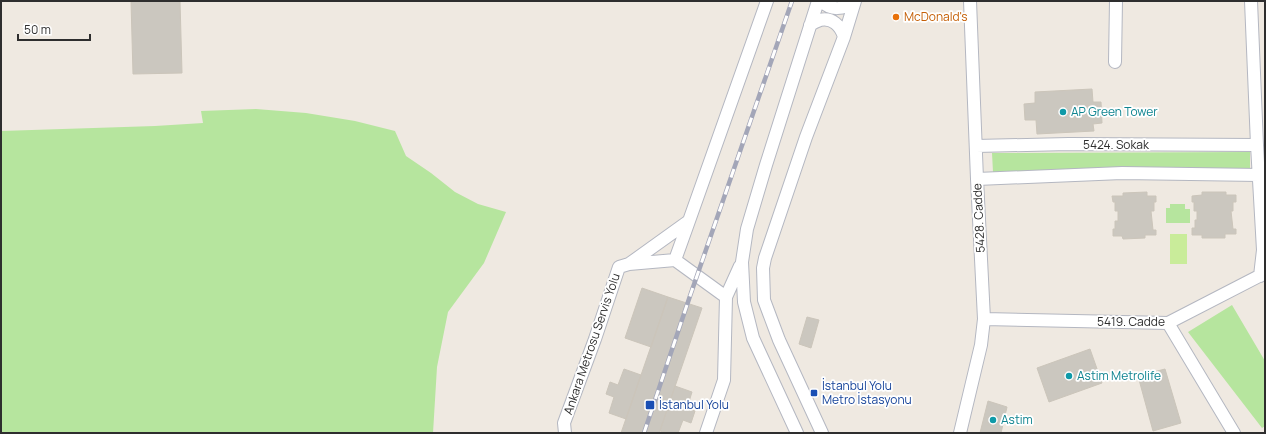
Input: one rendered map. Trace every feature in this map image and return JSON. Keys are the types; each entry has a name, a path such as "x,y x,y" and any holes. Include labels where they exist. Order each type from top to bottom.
{"street":[{"path":"675,260 768,1"},
{"path":"797,433 753,338 744,302 742,262 747,229 810,25 819,1 830,7 837,8 844,7 855,1"},
{"path":"822,433 779,340 764,300 763,268 765,258 806,137 844,37 855,1"},
{"name":"5428. Cadde","path":"960,433 981,345 984,319 970,1"},
{"path":"1115,62 1116,1"},
{"path":"1251,1 1257,145 1261,169 1263,250 1262,275"},
{"path":"810,25 820,20 827,20 836,24 842,29 844,37"},
{"name":"5424. Sokak","path":"976,146 1069,144 1257,145"},
{"path":"977,179 1261,169"},
{"path":"629,264 689,221"},
{"path":"629,264 675,260 726,297"},
{"path":"706,433 724,380 726,297 742,262"},
{"name":"Ankara Metrosu Servis Yolu","path":"565,433 564,423 595,339 618,267 629,264"},
{"name":"5419. Cadde","path":"984,319 1168,323 1262,275"},
{"path":"1168,323 1234,433"}],"green space":[{"path":"256,109 306,113 355,121 395,131 406,156 455,192 478,204 506,212 484,263 448,312 437,367 433,433 1,433 1,131 203,123 201,111"},
{"path":"1250,152 1250,169 993,172 992,153"},
{"path":"1170,204 1185,204 1185,209 1190,209 1190,223 1166,223 1166,208 1170,208"},
{"path":"1170,234 1187,234 1187,264 1170,264"},
{"path":"1232,305 1265,361 1265,426 1262,428 1188,332"}],"building":[{"path":"131,1 180,1 182,73 133,74"},
{"name":"AP Green Tower","path":"1092,89 1093,102 1101,102 1102,123 1093,124 1094,131 1037,134 1036,120 1025,120 1024,104 1035,103 1035,92"},
{"path":"1147,192 1147,196 1156,196 1154,211 1151,211 1153,230 1156,230 1156,235 1145,235 1145,238 1123,239 1122,236 1113,236 1115,221 1118,221 1118,211 1115,211 1115,202 1113,202 1112,196 1123,196 1123,193"},
{"path":"1202,192 1226,192 1226,195 1236,195 1236,202 1233,202 1233,211 1231,211 1233,229 1236,229 1236,234 1225,234 1225,238 1202,238 1202,235 1192,235 1192,228 1195,228 1195,220 1197,220 1197,211 1194,211 1192,196 1202,195"},
{"path":"642,288 668,297 651,347 625,338"},
{"path":"668,297 702,308 659,433 621,433"},
{"path":"807,317 819,320 811,348 799,344"},
{"name":"Astim Metrolife","path":"1090,349 1102,383 1049,402 1037,368"},
{"path":"624,369 641,375 626,419 609,413 614,397 606,394 610,382 618,385"},
{"name":"Astim Metrolife","path":"1165,369 1181,423 1153,431 1138,376"},
{"path":"675,386 692,392 687,408 695,411 691,423 683,420 678,433 667,433 660,431"},
{"name":"Astim","path":"988,401 1007,407 1001,433 980,433"}],"railway":[{"path":"644,433 792,1"}],"place":[{"name":"McDonald's","path":"896,17"},
{"name":"AP Green Tower","path":"1063,112"},
{"name":"Astim Metrolife","path":"1069,376"},
{"name":"İstanbul Yolu Metro İstasyonu","path":"814,393"},
{"name":"İstanbul Yolu","path":"650,405"},
{"name":"Astim","path":"993,420"}]}
